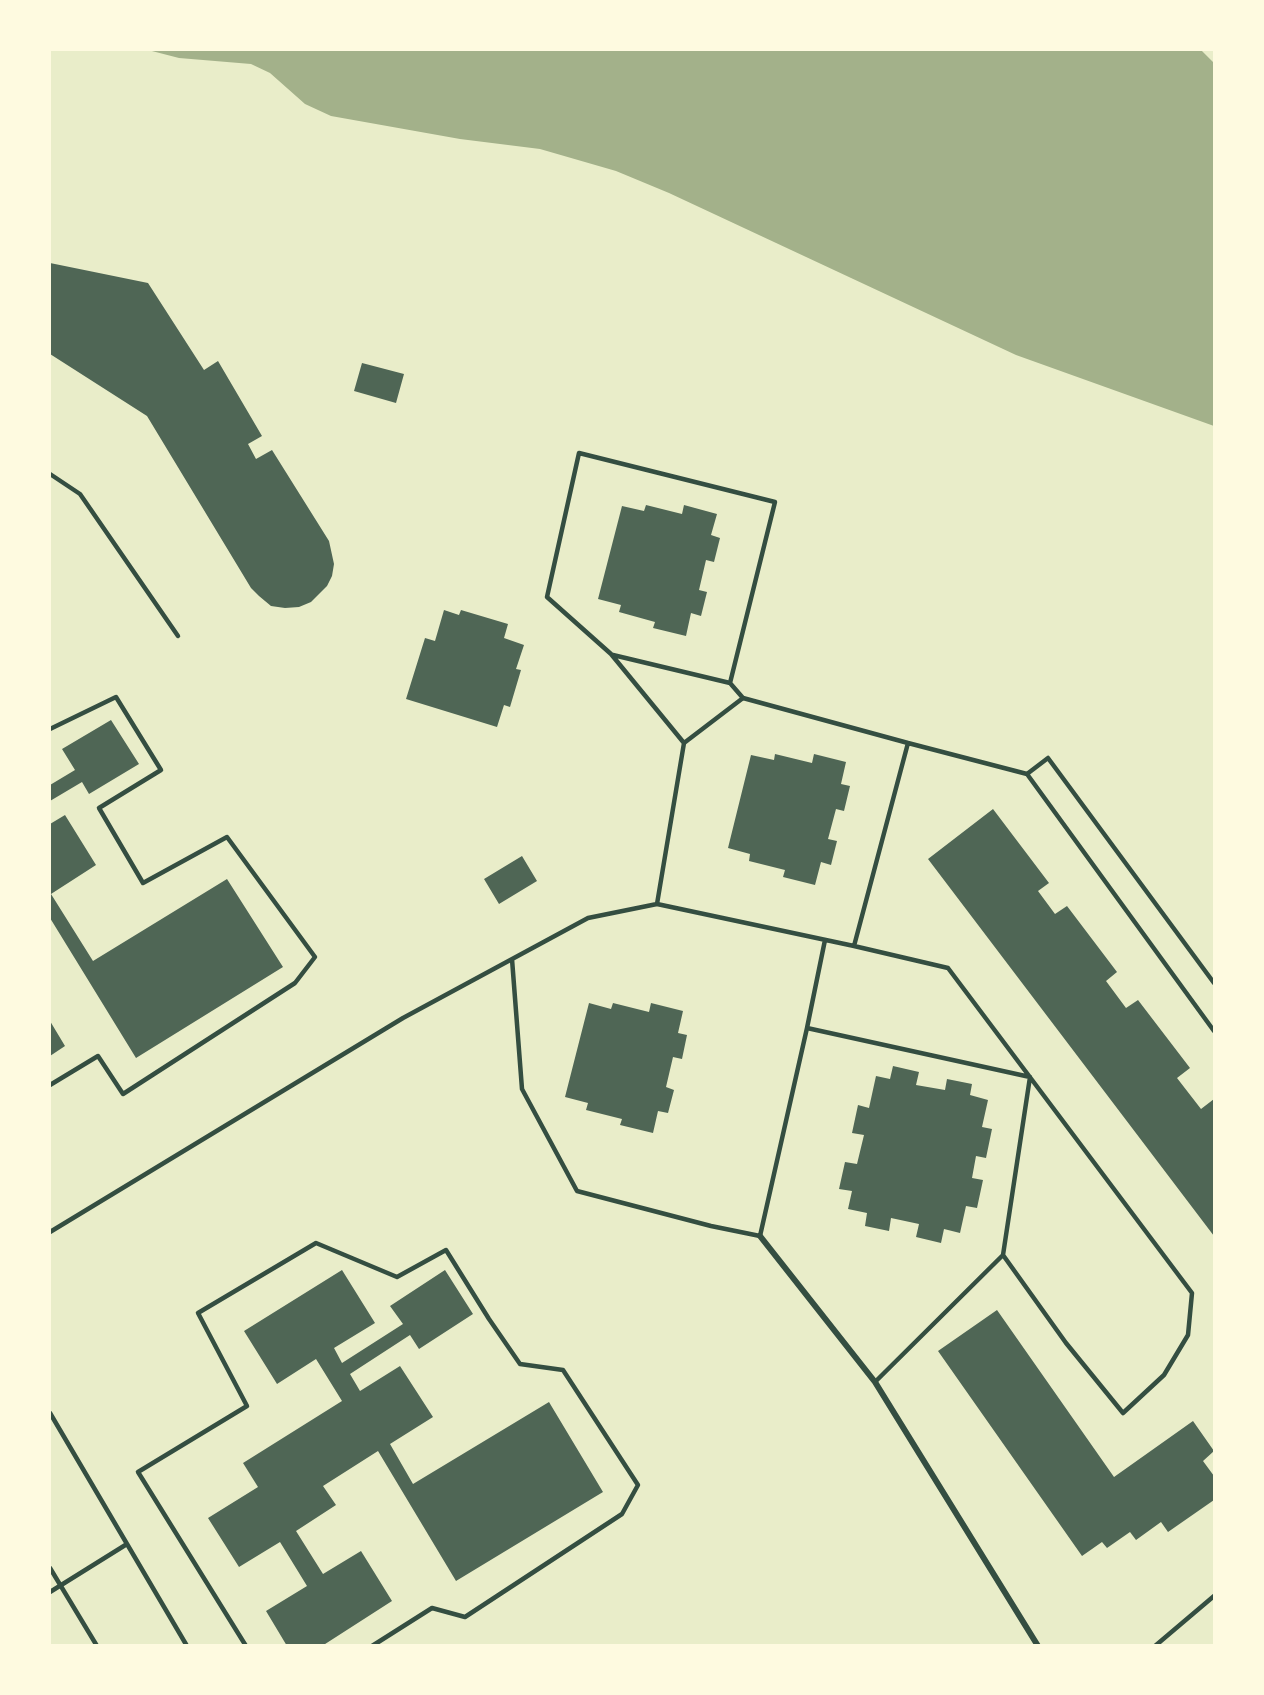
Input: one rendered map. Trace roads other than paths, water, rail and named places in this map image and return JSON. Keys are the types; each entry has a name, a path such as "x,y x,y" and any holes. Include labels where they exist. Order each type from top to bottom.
{"street":[{"path":"760,1236 875,1382 1038,1646"}],"lane":[{"path":"684,743 611,654 547,597 579,453 775,502 730,683"},
{"path":"50,474 80,494 178,636"},
{"path":"611,654 730,683 743,698 1027,774 1215,1031"},
{"path":"50,729 116,697 161,770 99,808 143,883 228,837 315,957 295,983 123,1094 98,1056 50,1085"},
{"path":"657,904 684,743 743,698"},
{"path":"854,946 908,743"},
{"path":"1027,774 1048,758 1215,983"},
{"path":"50,1232 403,1018 512,959 588,918 657,904 948,968 1192,1293 1188,1335 1164,1375 1123,1413 1066,1343 1003,1255"},
{"path":"512,959 522,1089 577,1191 760,1236 825,940"},
{"path":"807,1028 1030,1077"},
{"path":"875,1382 1003,1255 1030,1077"},
{"path":"246,1646 138,1472 247,1406 198,1313 316,1243 397,1276 446,1250 520,1364 563,1370 638,1485 622,1514 465,1617 432,1608 372,1646"},
{"path":"50,1413 187,1646"},
{"path":"50,1592 127,1544"},
{"path":"50,1568 97,1646"},
{"path":"1155,1646 1215,1596"}]}
